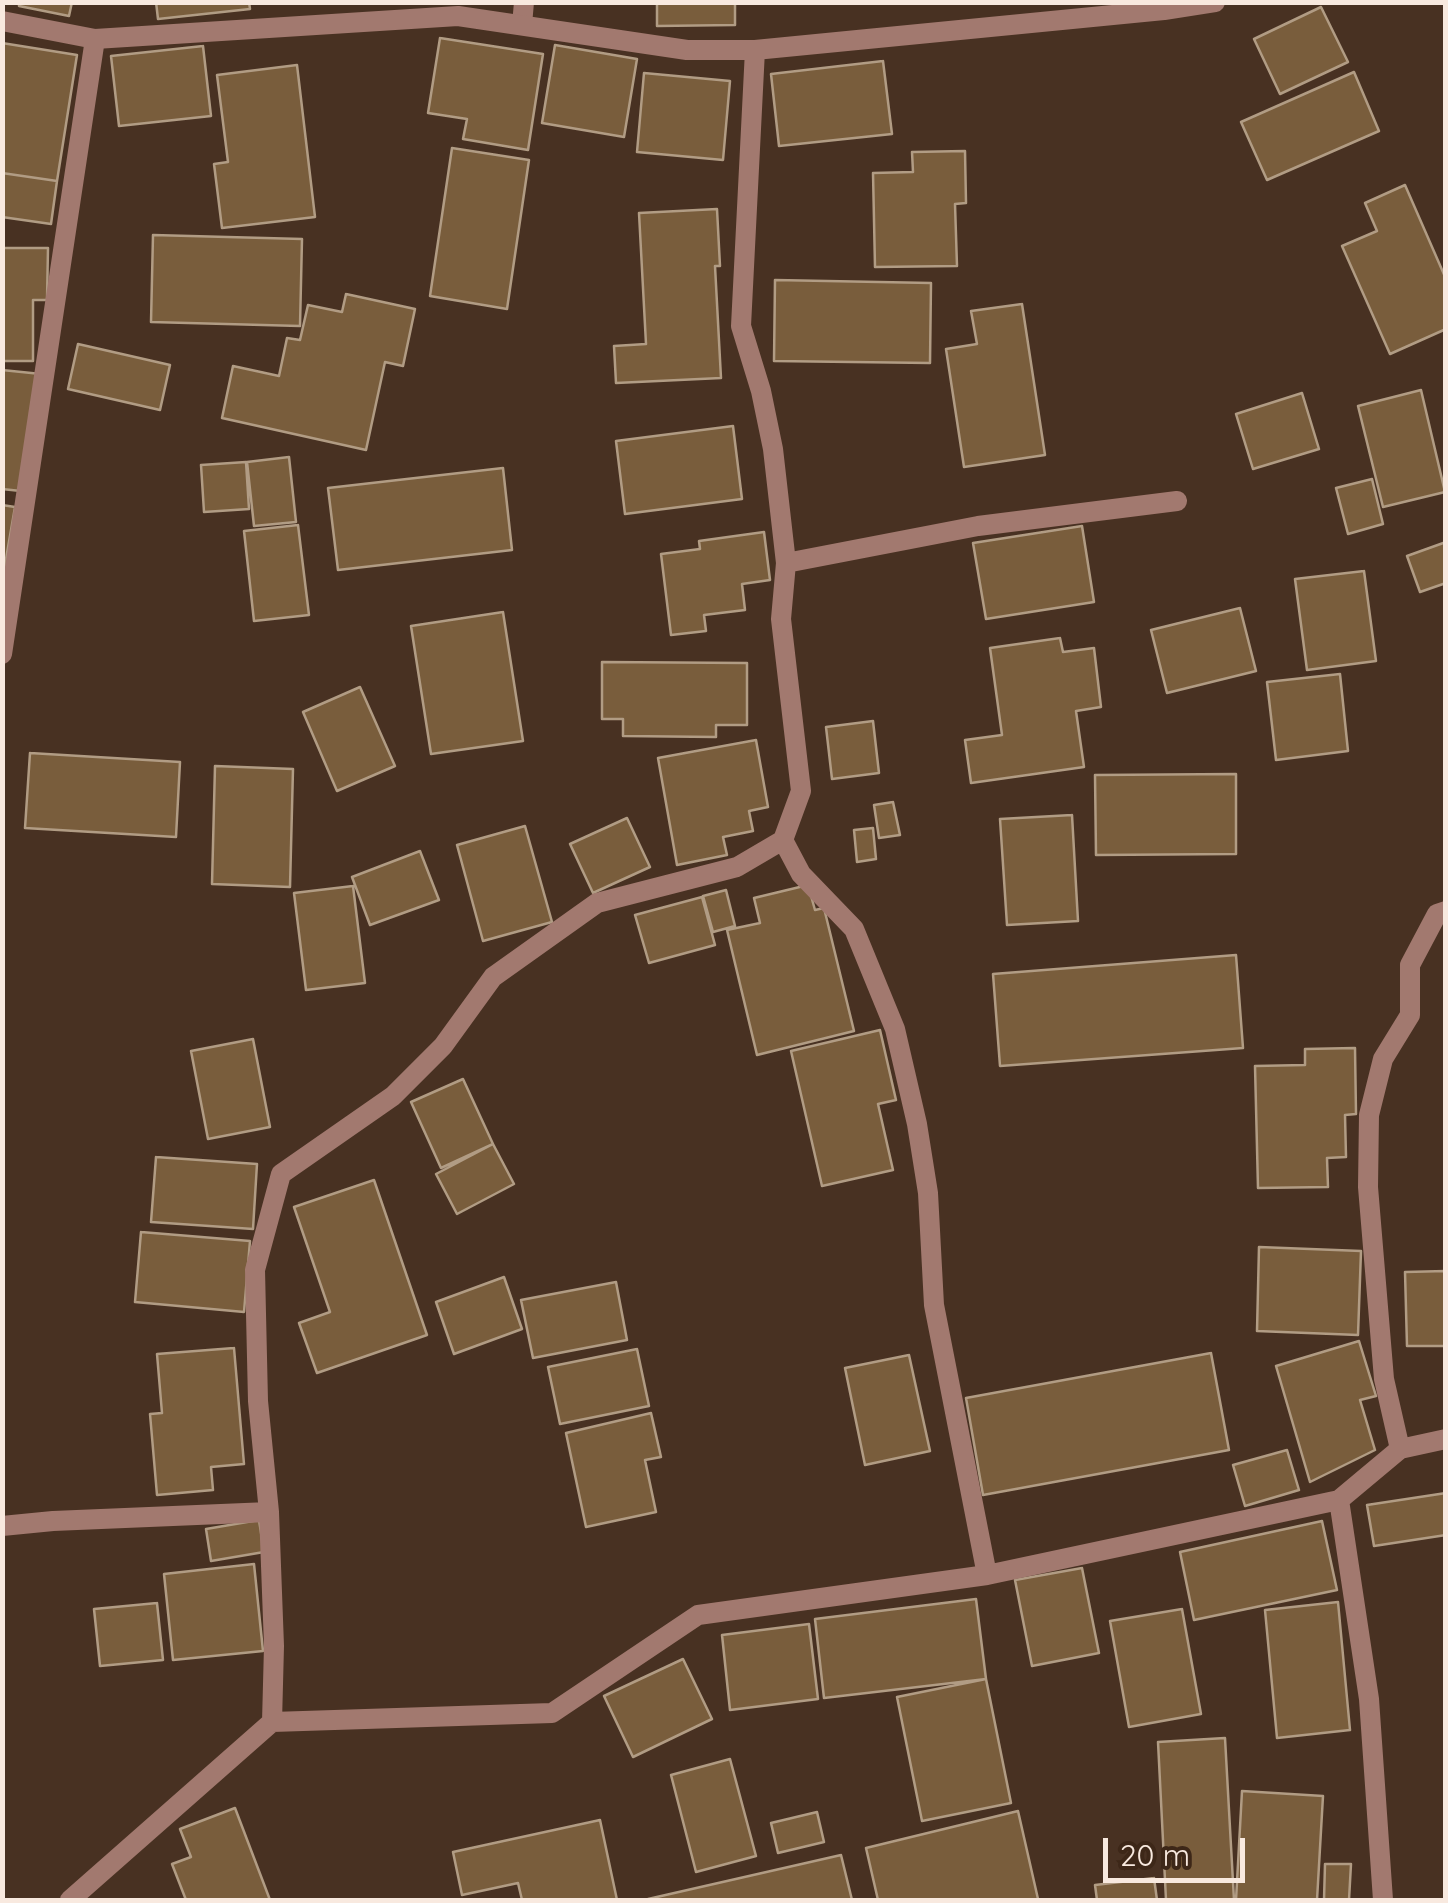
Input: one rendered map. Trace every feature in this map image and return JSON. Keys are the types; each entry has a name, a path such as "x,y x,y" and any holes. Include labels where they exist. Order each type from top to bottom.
{"street":[{"path":"522,25 524,2"},
{"path":"2,21 95,39 460,9 522,25 687,50 754,50 1215,2"},
{"path":"2,654 95,39"},
{"path":"272,1722 274,1646 269,1512 258,1401 255,1270 281,1174 394,1096 443,1046 493,978 597,904 737,866 783,840 800,791 780,620 786,563 773,449 741,326 754,50"},
{"path":"786,563 978,526 1177,501"},
{"path":"783,840 801,874 854,929 895,1029 918,1124 928,1193 934,1305 988,1576"},
{"path":"1400,1448 1384,1380 1368,1187 1369,1115 1383,1058 1410,1015 1410,965 1437,914 1446,911"},
{"path":"70,1900 272,1722 552,1712 698,1614 988,1576 1339,1500 1400,1448 1446,1439"},
{"path":"1339,1500 1369,1699 1384,1900"},
{"path":"2,1526 269,1512"}],"building":[{"path":"19,2 72,2 69,16 19,6"},
{"path":"156,2 249,2 250,9 158,19"},
{"path":"657,2 735,2 735,25 657,26"},
{"path":"1321,7 1348,62 1280,94 1254,39"},
{"path":"440,38 543,54 528,150 463,139 467,119 428,113"},
{"path":"2,43 77,55 57,181 2,173"},
{"path":"555,45 637,59 624,137 542,123"},
{"path":"203,46 211,116 119,126 111,56"},
{"path":"883,61 892,134 779,146 771,74"},
{"path":"297,65 315,217 222,228 214,164 228,162 217,75"},
{"path":"1354,72 1379,131 1267,180 1241,122"},
{"path":"644,73 730,81 723,160 637,152"},
{"path":"452,148 529,160 507,309 430,296"},
{"path":"965,151 966,203 955,204 957,266 875,267 873,173 913,172 912,152"},
{"path":"2,173 57,181 51,224 2,217"},
{"path":"1405,185 1446,279 1446,329 1390,354 1342,246 1377,231 1365,203"},
{"path":"717,209 720,266 715,266 721,378 616,383 614,346 646,344 639,213"},
{"path":"153,235 302,239 300,326 151,322"},
{"path":"2,248 48,248 47,300 33,300 33,361 2,361"},
{"path":"775,280 931,283 930,363 774,361"},
{"path":"346,294 415,309 403,366 385,362 366,450 222,418 233,366 279,376 287,338 300,340 308,305 342,312"},
{"path":"1022,304 1045,455 964,467 946,349 977,344 971,311"},
{"path":"78,344 170,365 160,410 68,389"},
{"path":"2,370 41,374 30,492 2,489"},
{"path":"1421,390 1445,492 1383,507 1358,406"},
{"path":"1302,393 1319,449 1253,469 1236,414"},
{"path":"733,426 742,499 625,514 616,441"},
{"path":"289,457 296,522 254,526 247,462"},
{"path":"246,462 249,509 204,512 201,465"},
{"path":"503,468 512,550 338,570 328,488"},
{"path":"1372,479 1383,524 1348,534 1336,488"},
{"path":"2,505 15,507 2,582"},
{"path":"298,525 309,615 254,621 244,531"},
{"path":"1082,526 1094,602 986,619 973,543"},
{"path":"764,532 770,580 742,584 745,610 704,615 706,631 671,635 661,554 700,549 699,541"},
{"path":"1446,542 1446,583 1420,592 1407,556"},
{"path":"1364,571 1376,661 1307,670 1295,579"},
{"path":"1240,608 1256,671 1167,693 1151,630"},
{"path":"503,612 523,741 431,754 411,626"},
{"path":"1060,638 1063,652 1094,648 1101,707 1076,711 1084,767 971,783 965,740 1002,735 990,648"},
{"path":"602,662 747,663 747,725 716,725 716,737 623,736 623,719 602,719"},
{"path":"1340,674 1348,751 1276,760 1267,682"},
{"path":"360,687 395,766 337,791 303,712"},
{"path":"873,721 879,773 832,779 826,727"},
{"path":"756,740 768,807 749,811 753,831 723,837 727,855 677,865 658,758"},
{"path":"30,753 180,762 176,837 25,828"},
{"path":"215,766 293,769 290,887 212,884"},
{"path":"1236,774 1236,854 1096,855 1095,775"},
{"path":"893,802 900,835 879,838 874,805"},
{"path":"1072,815 1078,921 1007,925 1000,819"},
{"path":"627,818 650,867 593,893 570,844"},
{"path":"525,826 552,922 483,941 457,845"},
{"path":"873,828 876,859 857,862 854,830"},
{"path":"420,851 439,900 370,925 352,877"},
{"path":"808,885 815,910 824,908 854,1031 757,1055 727,930 760,923 754,898"},
{"path":"353,886 365,983 306,990 294,893"},
{"path":"726,890 735,926 713,932 703,896"},
{"path":"702,897 715,945 649,963 635,915"},
{"path":"1236,955 1243,1048 1000,1066 993,974"},
{"path":"880,1030 896,1100 878,1104 893,1170 822,1186 791,1051"},
{"path":"253,1039 270,1127 208,1139 191,1051"},
{"path":"1355,1048 1356,1114 1345,1115 1346,1157 1327,1158 1328,1187 1258,1188 1255,1066 1305,1065 1305,1049"},
{"path":"463,1079 493,1144 441,1168 411,1102"},
{"path":"493,1144 514,1184 457,1214 436,1174"},
{"path":"156,1157 257,1164 253,1229 151,1222"},
{"path":"374,1180 427,1335 317,1373 299,1323 330,1312 294,1207"},
{"path":"141,1232 250,1241 244,1312 135,1302"},
{"path":"1259,1247 1361,1251 1358,1335 1257,1331"},
{"path":"1446,1271 1446,1346 1407,1346 1405,1272"},
{"path":"504,1277 522,1329 454,1354 436,1302"},
{"path":"616,1282 627,1340 533,1358 521,1300"},
{"path":"1359,1341 1376,1396 1360,1400 1375,1450 1310,1482 1276,1366"},
{"path":"234,1348 244,1464 211,1467 213,1490 157,1495 150,1414 162,1413 157,1354"},
{"path":"637,1349 649,1406 560,1424 548,1367"},
{"path":"1211,1353 1229,1450 983,1495 966,1398"},
{"path":"909,1355 930,1451 865,1465 845,1368"},
{"path":"651,1413 661,1457 645,1460 656,1512 586,1527 566,1433"},
{"path":"1287,1450 1299,1490 1245,1506 1233,1465"},
{"path":"1446,1493 1446,1535 1374,1546 1367,1505"},
{"path":"259,1520 264,1552 211,1561 206,1529"},
{"path":"1322,1521 1337,1590 1194,1620 1180,1552"},
{"path":"254,1564 263,1651 173,1660 164,1574"},
{"path":"1082,1568 1099,1653 1032,1666 1015,1580"},
{"path":"976,1599 986,1679 824,1698 815,1619"},
{"path":"1338,1602 1350,1730 1277,1738 1265,1610"},
{"path":"157,1603 163,1660 100,1666 94,1609"},
{"path":"1182,1609 1201,1714 1129,1727 1110,1621"},
{"path":"809,1624 818,1699 730,1710 722,1635"},
{"path":"683,1659 712,1719 633,1757 604,1696"},
{"path":"986,1679 1011,1803 922,1821 897,1697"},
{"path":"1225,1738 1234,1900 1166,1900 1158,1742"},
{"path":"730,1759 756,1856 696,1872 671,1775"},
{"path":"1242,1791 1323,1796 1317,1900 1236,1900"},
{"path":"235,1808 270,1900 186,1900 172,1864 191,1857 180,1829"},
{"path":"1018,1811 1038,1899 878,1900 866,1848"},
{"path":"817,1812 824,1842 778,1853 771,1823"},
{"path":"600,1820 617,1900 522,1900 518,1883 462,1895 453,1852"},
{"path":"841,1855 852,1900 648,1900 648,1899"},
{"path":"1325,1864 1351,1864 1349,1900 1324,1900"},
{"path":"1154,1878 1157,1900 1097,1900 1095,1885"}]}
